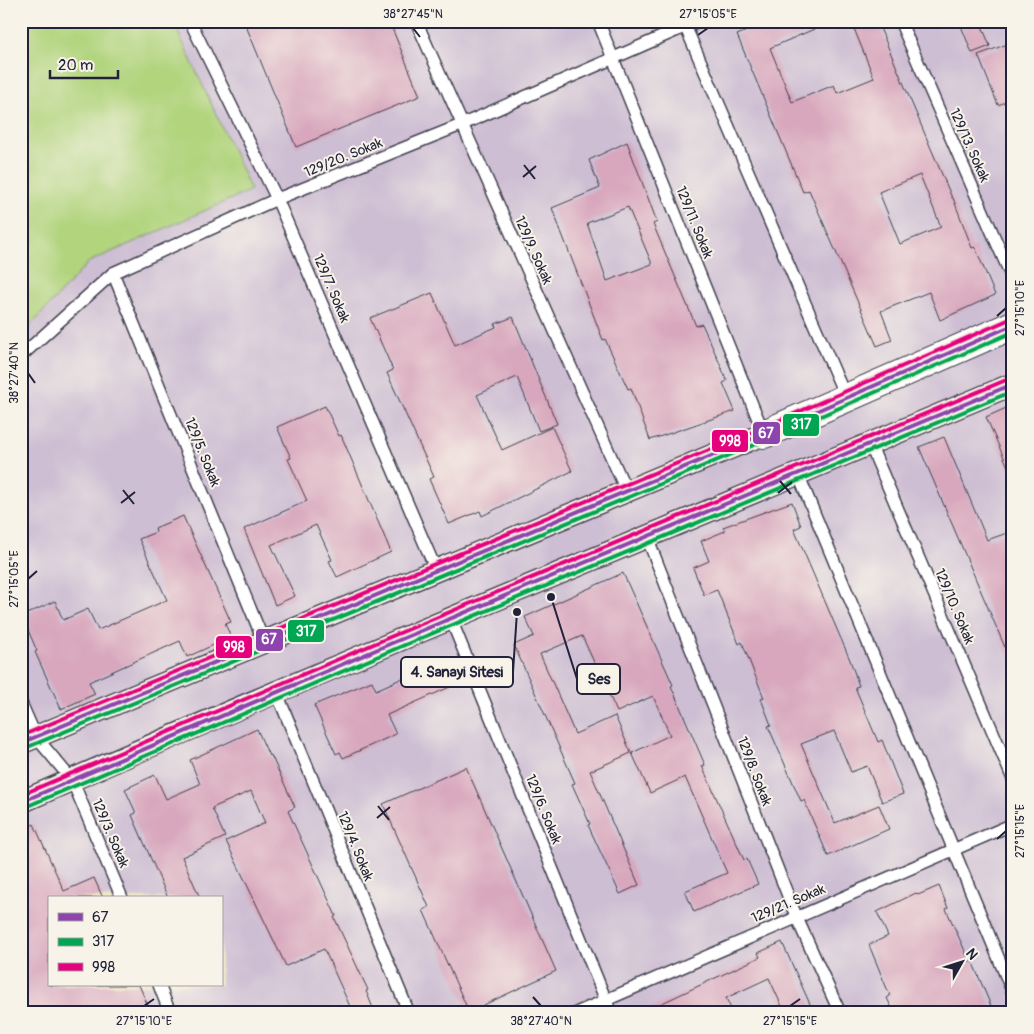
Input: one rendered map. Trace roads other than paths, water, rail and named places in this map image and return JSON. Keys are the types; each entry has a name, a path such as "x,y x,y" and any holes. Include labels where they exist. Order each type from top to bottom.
{"street":[{"path":"29,740 764,434 1013,325"},
{"path":"21,802 450,617 1013,384"}],"lane":[{"name":"129/7. Sokak","path":"190,21 277,199 436,570"},
{"name":"129/9. Sokak","path":"416,21 626,490"},
{"name":"129/11. Sokak","path":"598,21 764,434"},
{"name":"129/20. Sokak","path":"21,356 113,273 277,199 461,125 614,59 684,24 698,21"},
{"name":"129/13. Sokak","path":"900,21 1013,280"},
{"path":"684,24 846,398"},
{"name":"129/5. Sokak","path":"113,273 264,642"},
{"name":"129/10. Sokak","path":"870,444 1013,779"},
{"path":"798,474 1013,993"},
{"name":"129/8. Sokak","path":"647,537 796,916 840,1013"},
{"name":"129/6. Sokak","path":"450,617 611,1013"},
{"name":"129/4. Sokak","path":"276,691 409,1013"},
{"path":"21,703 29,740 72,780"},
{"name":"129/3. Sokak","path":"72,780 121,896"},
{"name":"129/21. Sokak","path":"576,1013 796,916 1013,824"},
{"path":"159,986 170,1013"}],"place":[{"name":"Ses","path":"551,597"},
{"name":"4. Sanayi Sitesi","path":"517,612"}]}
